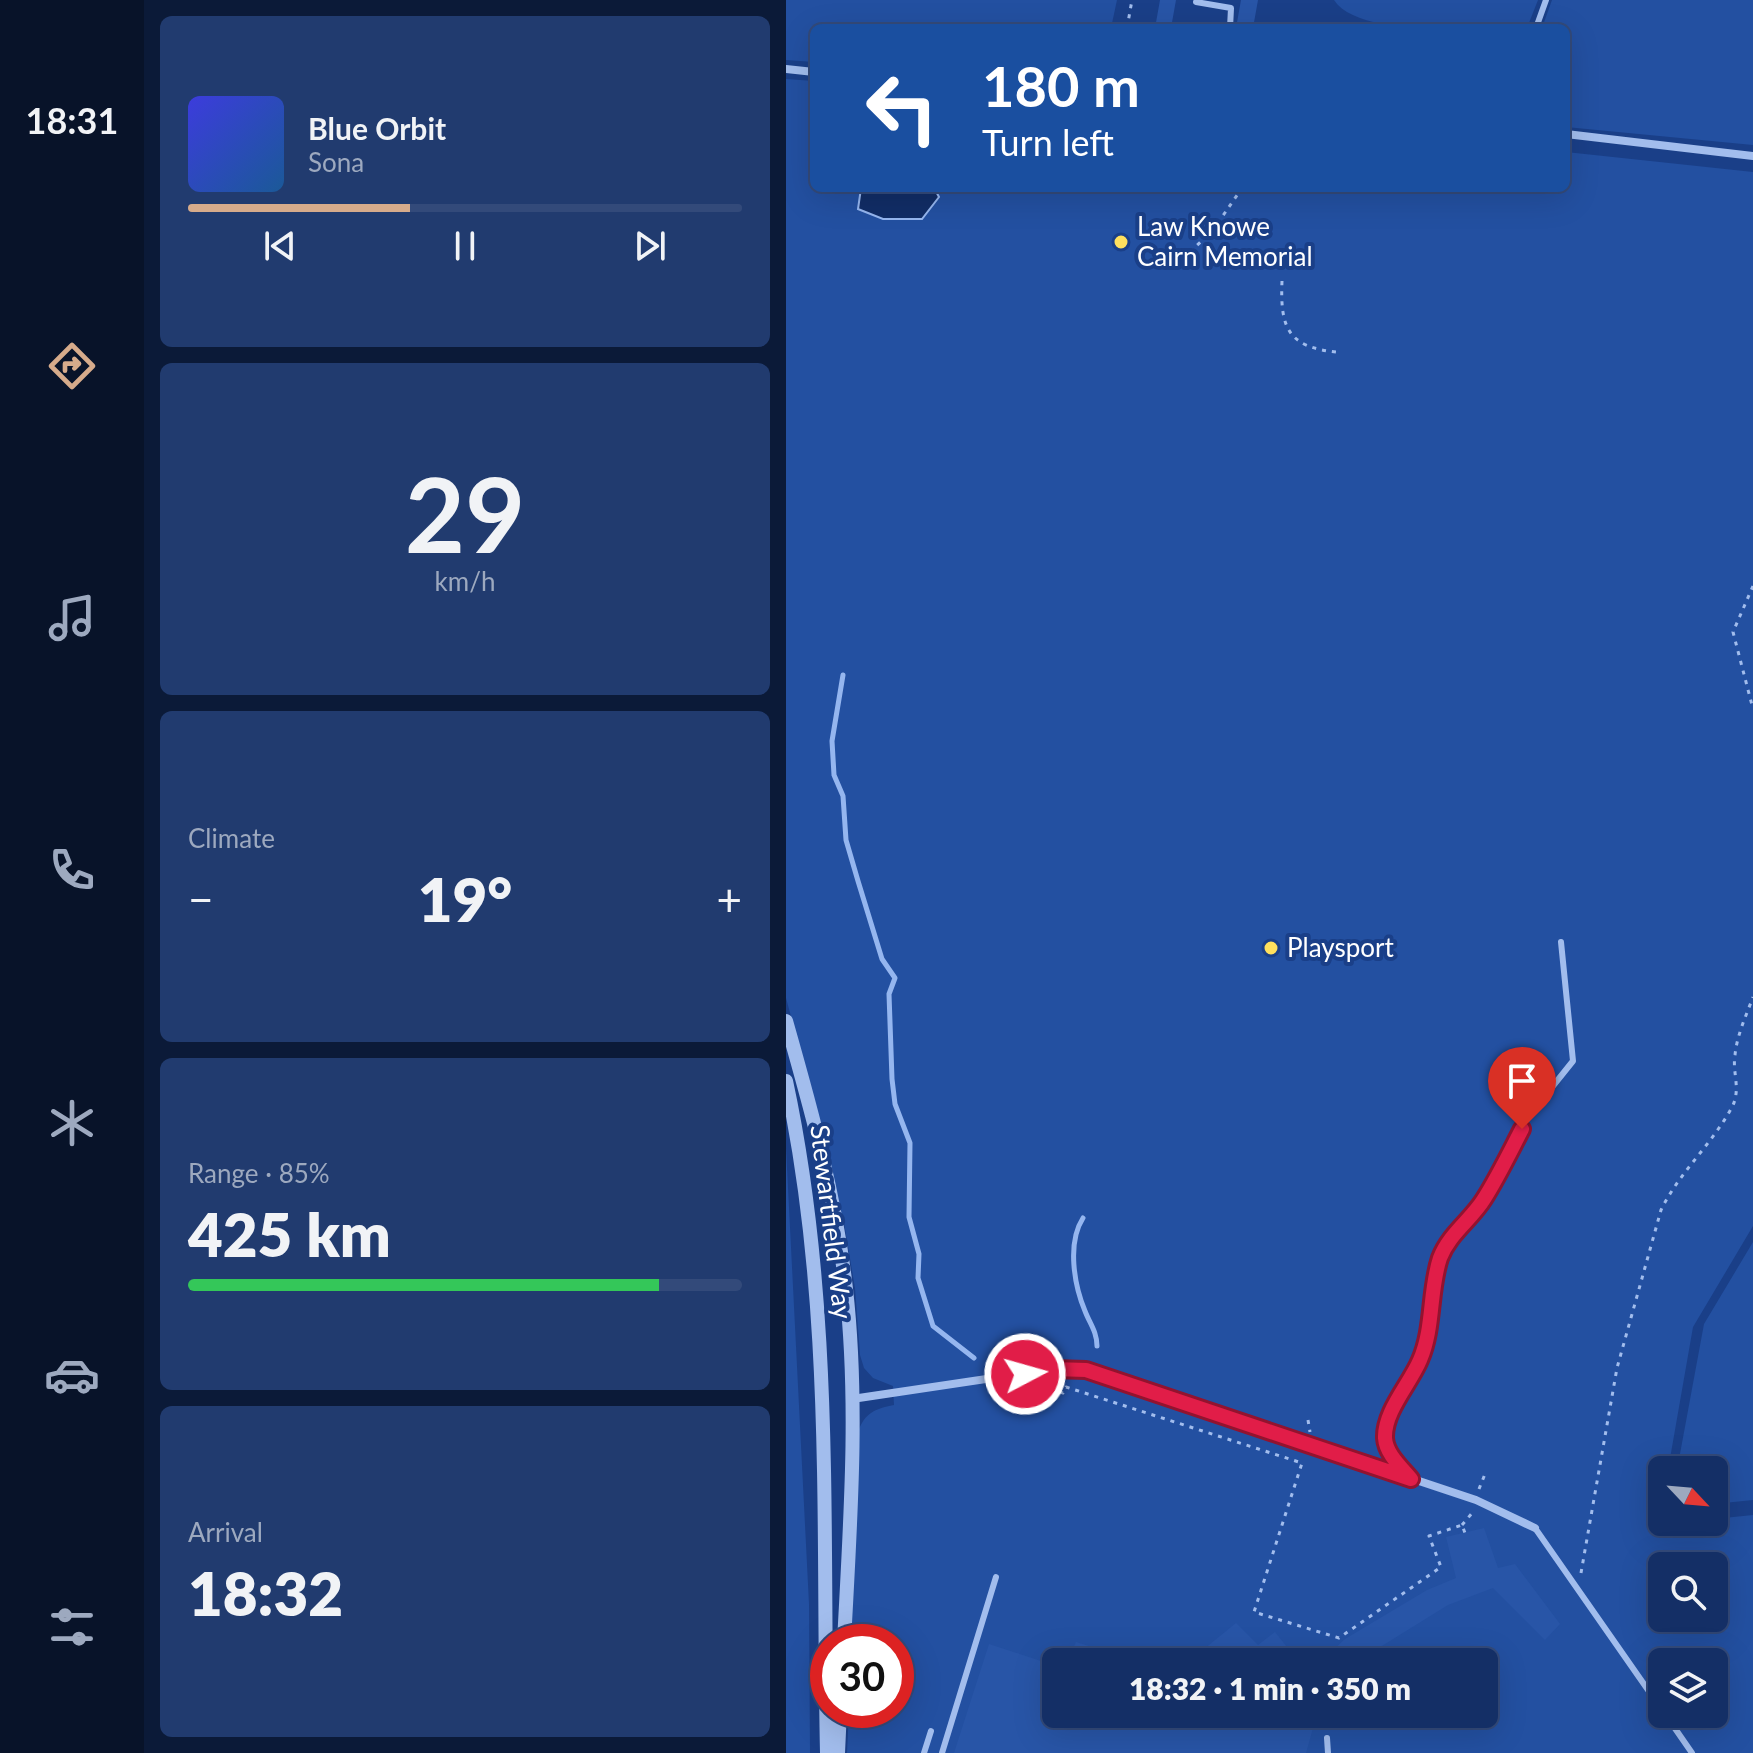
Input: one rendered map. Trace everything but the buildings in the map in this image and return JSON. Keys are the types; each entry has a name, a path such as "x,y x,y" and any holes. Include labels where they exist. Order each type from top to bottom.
{"street":[{"path":"786,69 810,72"},
{"path":"1570,134 1753,156"},
{"name":"Stewartfield Way","path":"786,1021 826,1171 846,1289 852,1399 845,1624"},
{"name":"Stewartfield Way","path":"786,1081 805,1178 822,1345 827,1753"},
{"path":"852,1399 1053,1369 1086,1370 1476,1500 1535,1528"},
{"path":"838,1753 839,1728"}],"lane":[{"path":"1537,24 1546,0"},
{"path":"1196,2 1231,8 1230,24"},
{"path":"1411,1479 1390,1453 1386,1432 1428,1337 1429,1309 1440,1258 1466,1218 1482,1202 1528,1117 1573,1061 1561,942"},
{"path":"1535,1528 1648,1689"},
{"path":"942,1753 996,1577"},
{"path":"1675,1728 1692,1753"},
{"path":"924,1753 931,1731"},
{"path":"1327,1738 1328,1753"}],"path":[{"path":"1128,24 1132,0"},
{"path":"1190,252 1213,230 1239,192"},
{"path":"1282,281 1284,318 1296,338 1312,350 1336,352"},
{"path":"1753,586 1733,632 1753,709"},
{"path":"1578,1589 1613,1383 1661,1210 1673,1186 1732,1108 1738,1092 1734,1060 1753,997"},
{"path":"1050,1389 1063,1393 1066,1387 1122,1402 1302,1463 1254,1612 1339,1638 1441,1567 1429,1536 1462,1525 1465,1533"}],"shaded area":[{"path":"786,0 1117,0 1112,24 810,24 810,62 786,60"},
{"path":"1334,0 1538,0 1529,24 1384,24 1348,12"},
{"path":"1552,0 1753,0 1753,145 1570,127 1570,24 1543,24"},
{"name":"Playsport","path":"786,79 810,81 810,192 1570,192 1570,152 1753,172 1753,1226 1693,1327 1670,1456 1648,1456 1648,1536 1728,1536 1728,1518 1753,1515 1753,1753 847,1753 848,1728 914,1728 914,1624 852,1624 858,1432 871,1413 894,1405 893,1386 873,1378 864,1368 860,1355 855,1288 844,1223 841,1224 830,1160 786,998"},
{"path":"860,192 936,192 939,197 922,219 883,219 858,209"},
{"path":"786,1148 809,1604 810,1753 786,1753"},
{"path":"1753,1242 1753,1500 1728,1503 1728,1456 1680,1456 1704,1324"}],"waterway":[{"path":"843,675 832,741 834,775 843,796 846,840 858,881 882,959 895,978 889,994 892,1079 895,1104 910,1143 909,1217 919,1254 918,1278 933,1326 974,1358"},
{"path":"1083,1218 1075,1239 1074,1264 1078,1289 1095,1332 1097,1346"}],"place":[{"name":"Law Knowe Cairn Memorial","path":"1121,242"},
{"name":"Playsport","path":"1271,948"}],"route":[{"path":"1025,1374 1053,1369 1086,1370 1411,1479 1390,1453 1385,1442 1386,1432 1389,1419 1420,1361 1428,1337 1429,1309 1440,1258 1466,1218 1482,1202 1522,1129"}]}
